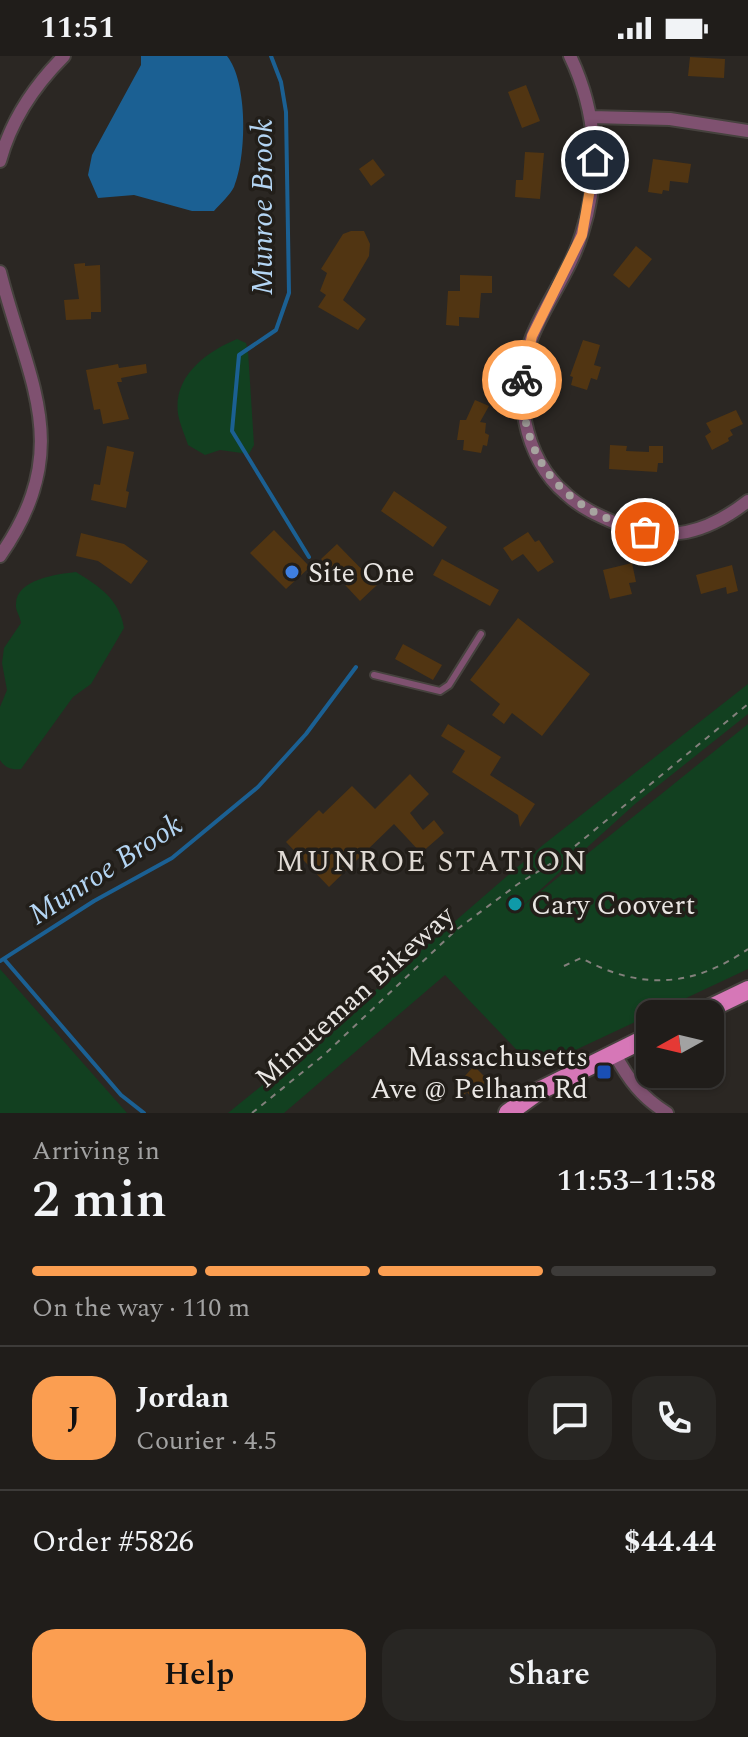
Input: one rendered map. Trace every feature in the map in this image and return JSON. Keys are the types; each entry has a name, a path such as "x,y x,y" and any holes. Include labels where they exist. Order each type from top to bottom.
{"main road":[{"path":"724,1002 748,990"},
{"path":"508,1113 537,1092 636,1043"}],"street":[{"path":"1,153 22,106 64,56"},
{"path":"570,56 591,117 595,160 582,235 532,336 526,356 522,399 530,438 549,477 564,493 583,508 624,526 667,534 688,532 709,527 748,501"},
{"path":"591,117 670,119 748,131"},
{"path":"0,272 35,386 41,425 41,460 35,493 0,556"},
{"path":"614,1053 631,1085 646,1101 667,1113"}],"lane":[{"path":"374,675 440,691 449,685 481,634"}],"path":[{"name":"Minuteman Bikeway","path":"252,1113 325,1054 456,930 518,884 563,856 748,704"},
{"path":"564,966 581,958 609,973 641,980 683,980 730,962 748,949"}],"green space":[{"path":"237,339 246,343 248,351 254,445 249,454 220,450 205,455 188,445 178,414 181,388 186,377 203,358"},
{"path":"76,572 100,588 113,602 124,628 91,684 73,697 21,769 9,768 0,760 0,707 7,690 2,663 4,648 21,623 16,606 18,596 30,583 39,579"},
{"path":"748,684 748,714 635,804 519,909 748,724 748,969 682,1000 636,1000 636,1022 535,1069 445,975 284,1113 228,1113 317,1041 543,845"},
{"path":"0,969 127,1113 0,1113"}],"water":[{"path":"141,56 227,56 234,68 242,101 241,157 234,187 214,211 192,211 134,195 98,198 88,175 92,155 141,65"}],"building":[{"path":"690,57 725,59 724,78 688,76"},
{"path":"526,85 540,121 522,128 508,92"},
{"path":"525,152 544,153 540,199 515,197 516,180 523,180"},
{"path":"373,159 385,175 371,186 359,169"},
{"path":"653,159 691,164 688,183 670,181 669,191 663,190 662,194 648,192"},
{"path":"364,231 370,244 369,256 343,300 366,319 358,330 318,307 326,295 320,291 327,273 321,269 343,234"},
{"path":"636,246 652,259 629,288 613,275"},
{"path":"85,263 85,266 100,265 101,312 91,312 91,319 66,320 64,300 79,299 74,264"},
{"path":"460,275 492,276 492,293 481,293 479,318 459,317 459,326 446,325 448,291 460,291"},
{"path":"583,340 600,345 594,365 601,367 597,380 591,378 587,390 571,385 573,377 570,376"},
{"path":"118,364 119,368 146,364 147,373 121,378 122,382 117,382 129,419 103,424 100,409 94,410 86,370"},
{"path":"475,400 489,406 480,422 486,423 485,433 489,435 487,446 483,445 481,453 463,450 464,440 457,440 460,420 466,420"},
{"path":"736,410 743,424 730,430 733,435 728,438 729,441 712,450 705,436 711,432 706,423"},
{"path":"610,445 627,446 626,451 649,452 649,446 663,446 663,463 658,463 657,472 609,469"},
{"path":"107,446 134,452 126,491 129,492 126,508 91,500 94,484 100,485"},
{"path":"394,491 447,527 433,547 381,511"},
{"path":"274,530 310,567 286,589 250,553"},
{"path":"528,532 535,542 539,540 554,562 538,572 523,554 512,561 503,548"},
{"path":"81,533 124,544 148,561 131,584 98,561 76,556"},
{"path":"337,544 377,585 360,601 321,559"},
{"path":"442,559 499,590 490,606 433,575"},
{"path":"632,563 636,582 629,583 632,594 610,599 603,570"},
{"path":"732,565 738,591 727,594 726,587 701,594 696,575"},
{"path":"518,618 590,674 542,736 512,713 504,724 492,715 500,704 470,680"},
{"path":"403,644 442,665 433,680 395,659"},
{"path":"448,724 501,757 490,775 535,804 520,827 518,815 452,772 465,751 441,736"},
{"path":"410,774 429,794 410,813 423,830 434,820 444,833 421,853 394,824 329,887 286,842 319,810 323,814 352,786 375,809"},
{"path":"474,1066 490,1082 472,1098 467,1092 462,1097 454,1088"}],"waterway":[{"name":"Munroe Brook","path":"271,56 281,82 286,112 289,293 276,330 239,355 232,431 309,557"},
{"name":"Munroe Brook","path":"0,961 94,901 172,858 258,787 306,734 356,667"},
{"path":"4,959 121,1095 144,1113"}],"way so far":[{"path":"522,380 524,416 530,438 549,477 583,508 645,532"}],"place":[{"name":"Site One","path":"292,572"},
{"name":"Cary Coovert","path":"515,904"},
{"name":"Massachusetts Ave @ Pelham Rd","path":"604,1072"}],"district":[{"name":"MUNROE STATION","path":"432,861"}],"route":[{"path":"522,380 532,336 582,235 595,160"}]}
